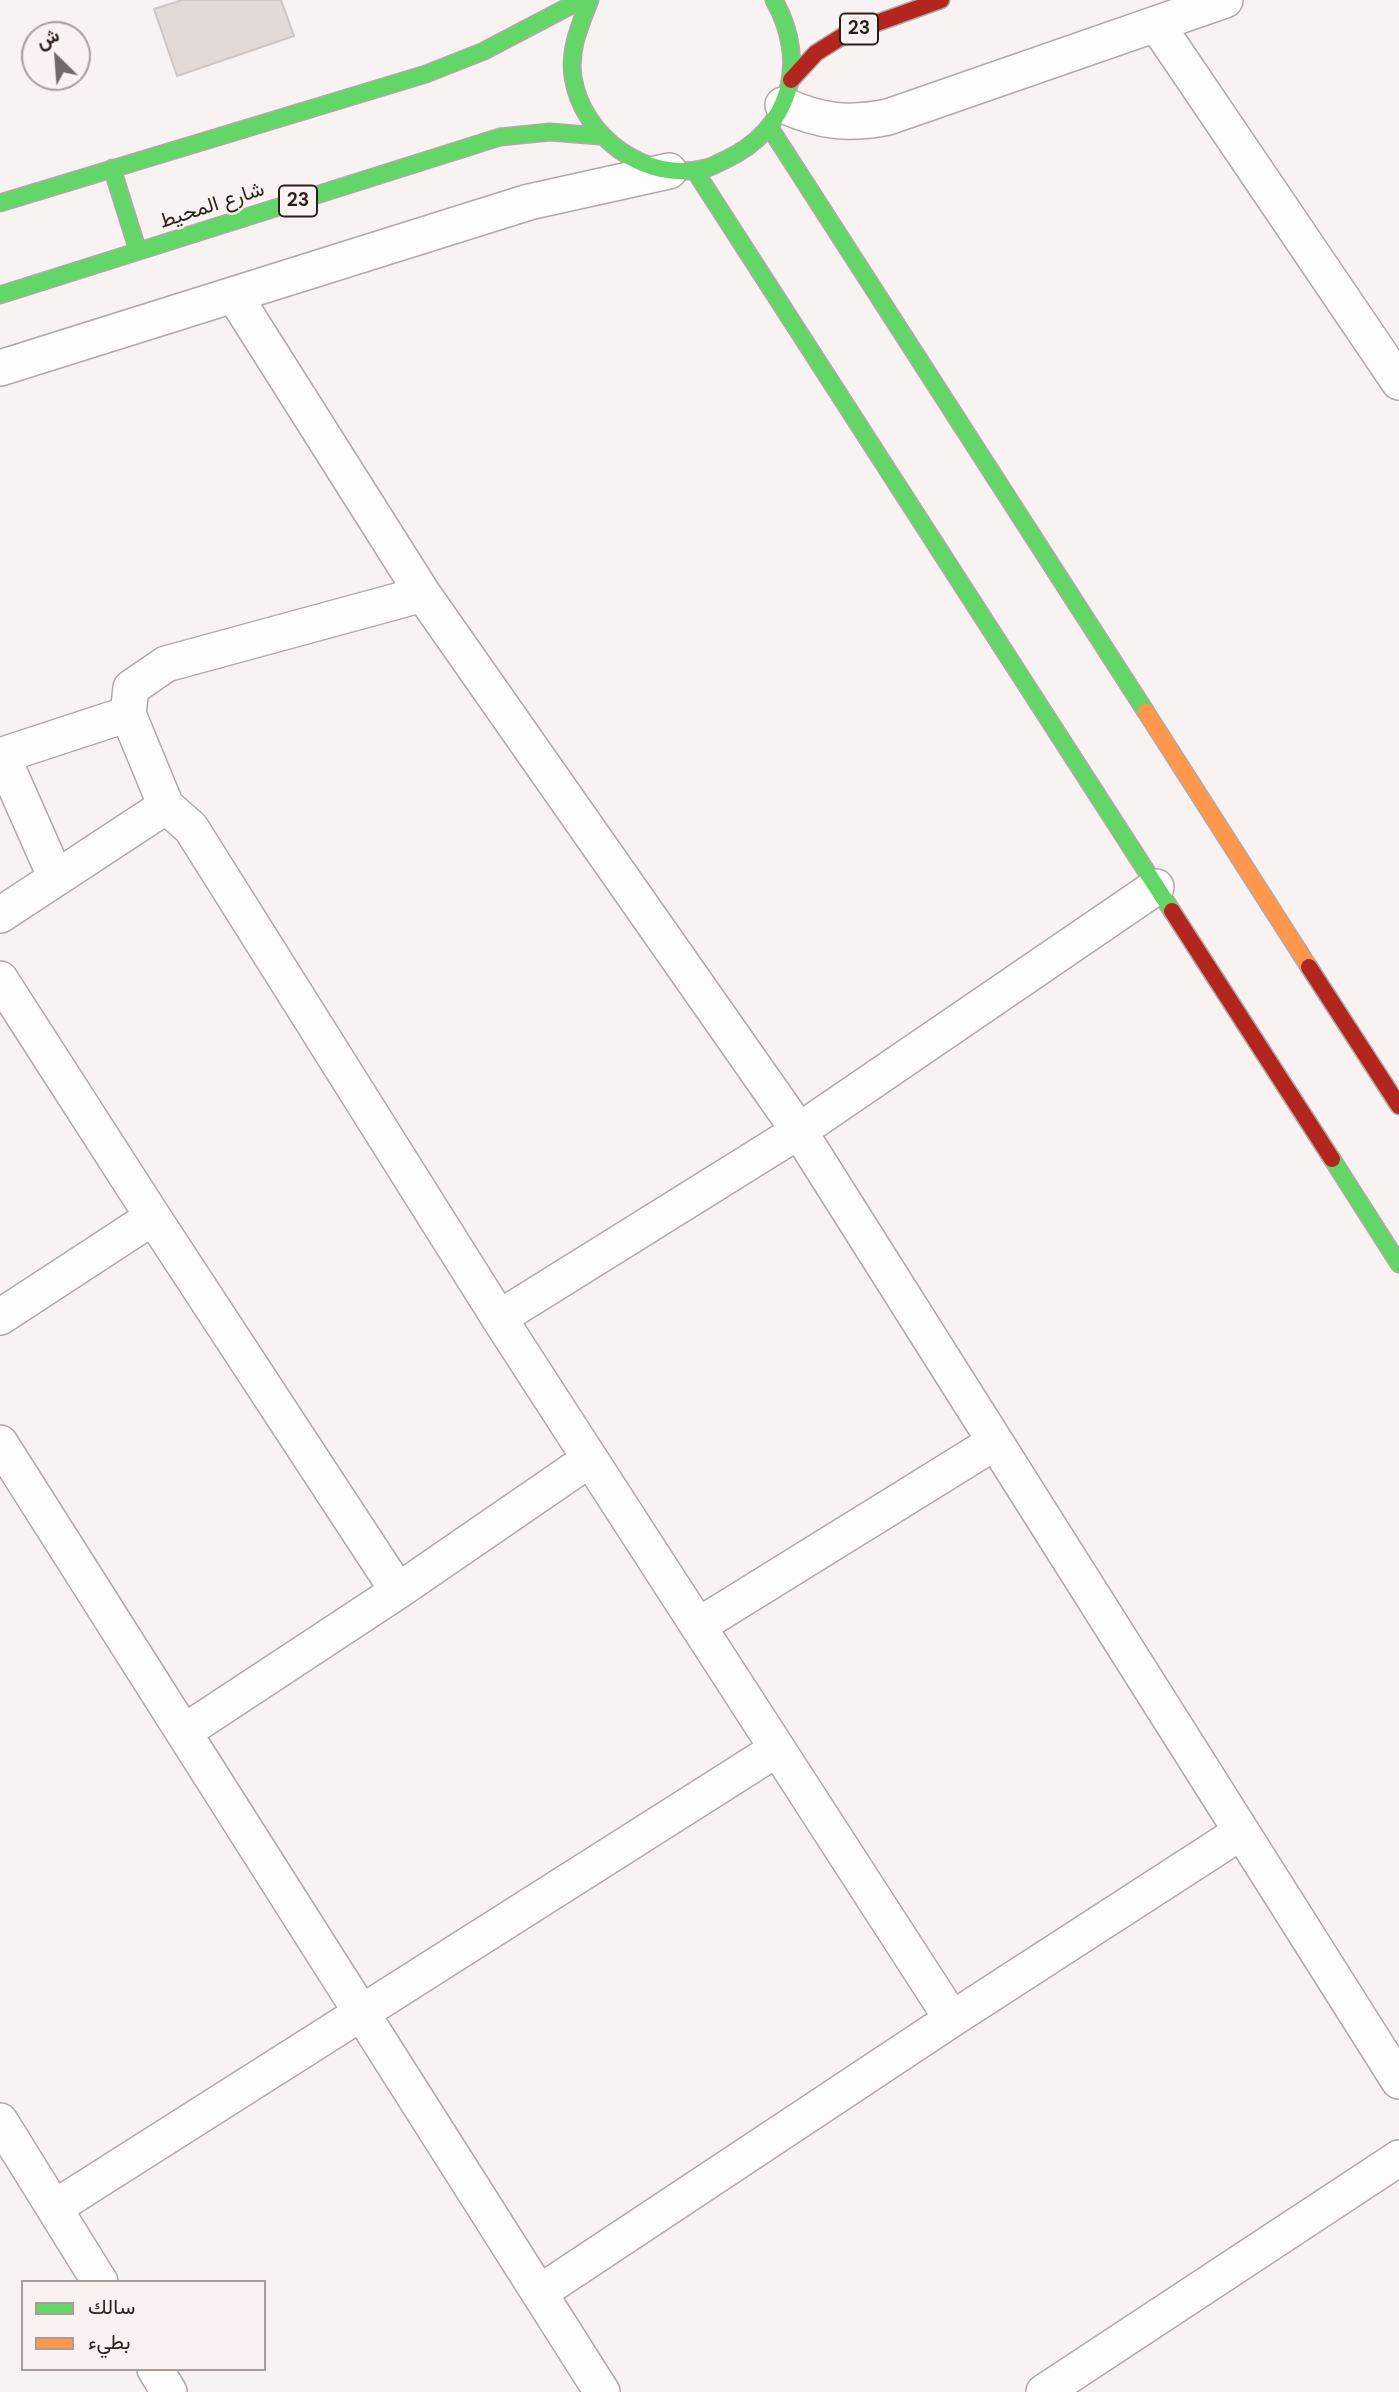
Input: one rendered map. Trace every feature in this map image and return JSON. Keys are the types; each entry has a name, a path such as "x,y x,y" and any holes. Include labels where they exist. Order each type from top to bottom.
{"street":[{"path":"0,203 426,74 484,51 581,0"},
{"name":"23","path":"590,0 573,38 571,65 575,91 585,115 600,136 620,153 643,164 682,171 716,166 736,157 754,144 816,53 846,34 941,0"},
{"path":"774,0 787,27 793,53 781,105 1399,1106"},
{"path":"781,105 806,116 831,121 860,122 888,117 1225,0"},
{"path":"1157,24 1399,382"},
{"name":"شارع المحيط","path":"0,295 500,136 567,131 600,136"},
{"path":"112,168 138,251"},
{"path":"0,368 529,202 682,171 1156,887 1399,1264"},
{"path":"234,295 423,594 799,1131 1399,2081"},
{"path":"423,594 166,664 131,688 128,715 166,806 191,828 499,1318 952,2019"},
{"path":"56,878 1,756 128,715"},
{"path":"0,915 166,806"},
{"path":"499,1318 799,1131 1156,887"},
{"path":"0,979 398,1591"},
{"path":"0,1317 153,1217"},
{"path":"0,1443 602,2392"},
{"path":"698,1626 995,1443"},
{"path":"184,1732 398,1591 590,1459"},
{"path":"54,2208 778,1749"},
{"path":"539,2293 952,2019 1241,1832"},
{"path":"0,2122 99,2280"},
{"path":"1044,2392 1399,2158"},
{"path":"156,2371 169,2392"}],"building":[{"path":"182,0 281,0 294,36 177,76 154,9"}],"traffic: fast":[{"path":"0,203 426,74 484,51 581,0"},
{"path":"590,0 576,37 572,67 579,99 589,118 603,136 620,151 661,169 683,171 711,167 747,147 765,131 779,112 787,92 791,70 790,47 785,23 774,0"},
{"path":"770,128 1146,712"},
{"path":"0,295 500,137 550,132 600,136"},
{"path":"112,168 138,251"},
{"path":"695,171 1172,911"},
{"path":"1332,1159 1399,1264"}],"traffic: slow":[{"path":"1146,712 1309,967"}],"traffic: jam":[{"path":"791,80 816,53 846,34 941,0"},
{"path":"1172,911 1332,1159"},
{"path":"1309,967 1399,1106"}]}
